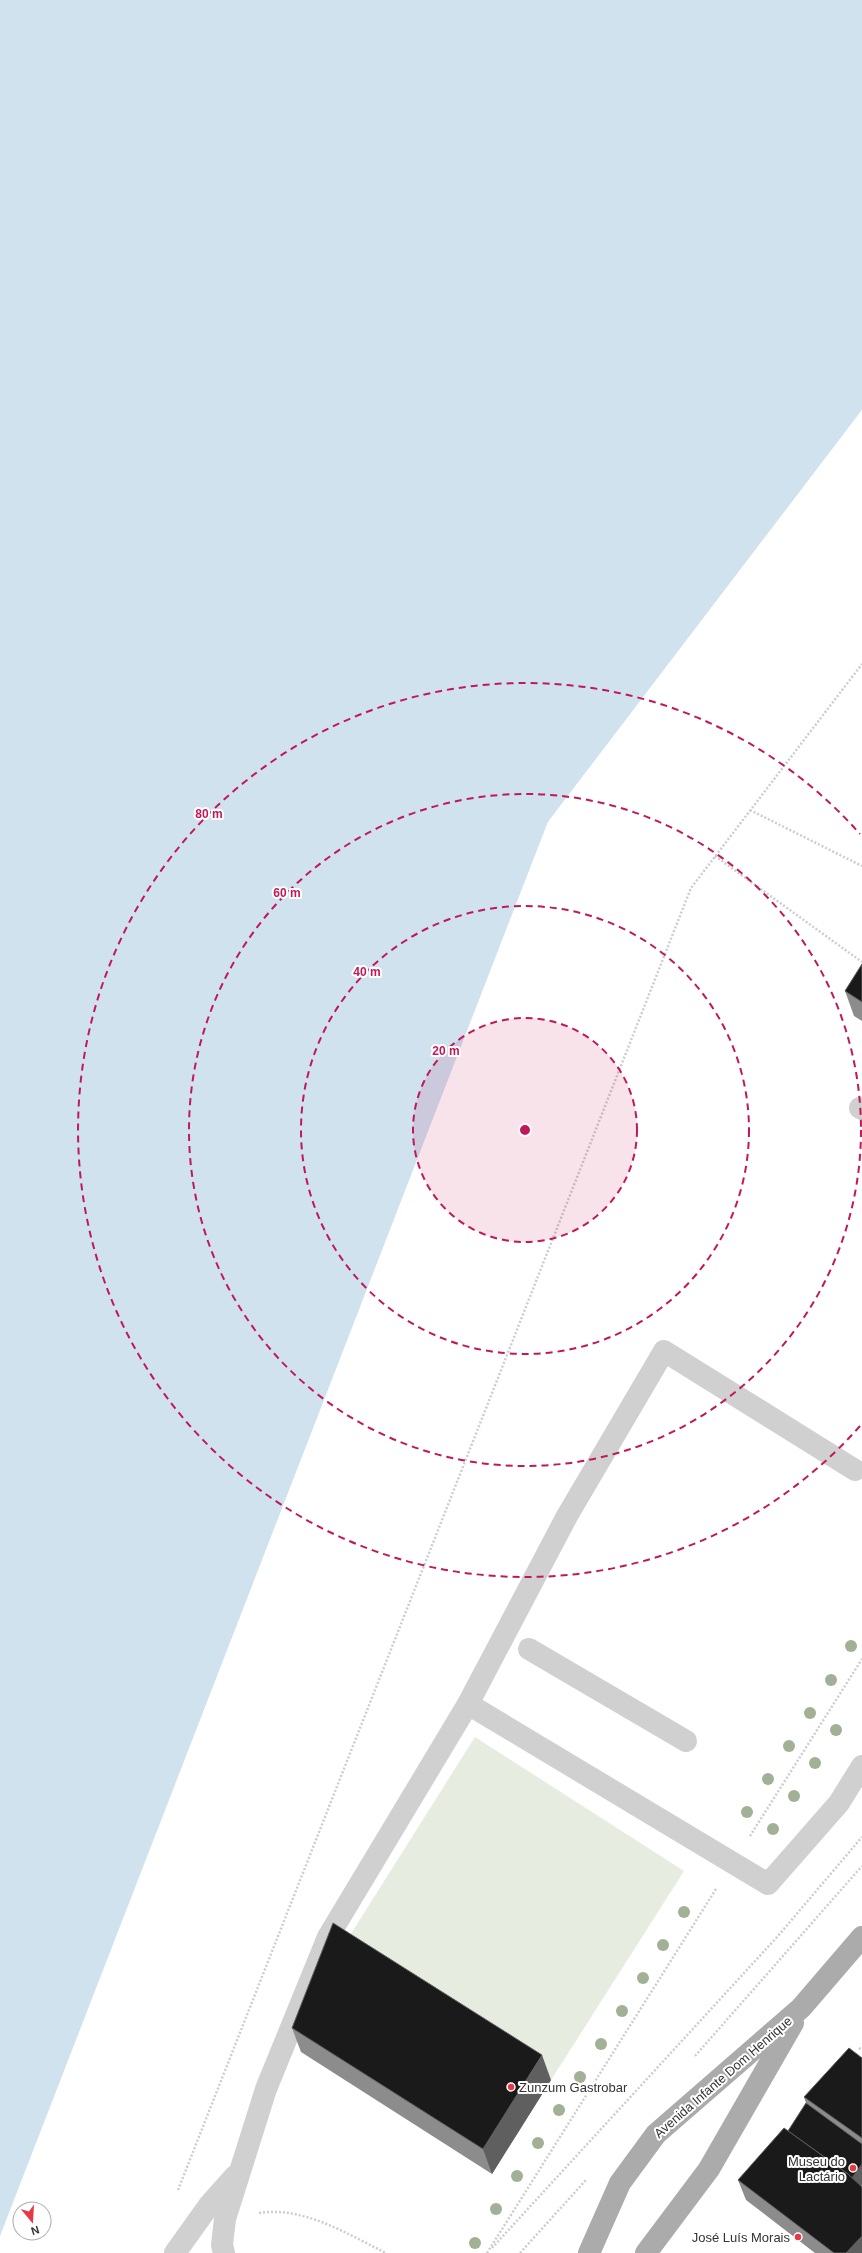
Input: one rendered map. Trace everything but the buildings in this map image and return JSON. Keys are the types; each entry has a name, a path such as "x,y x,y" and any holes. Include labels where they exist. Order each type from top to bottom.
{"main road":[{"name":"Avenida Infante Dom Henrique","path":"589,2253 620,2183 656,2134 801,2008 862,1937"},
{"name":"Avenida Infante Dom Henrique","path":"646,2253 709,2169 801,2008"}],"lane":[{"path":"224,2253 222,2244 225,2219 266,2089 328,1937 468,1704 567,1516 664,1351 855,1470"},
{"path":"529,1649 686,1741"},
{"path":"468,1704 768,1884 839,1803 862,1766"},
{"path":"175,2253 206,2209 240,2170"}],"path":[{"path":"178,2190 691,888 862,664"},
{"path":"750,810 862,866"},
{"path":"714,856 862,962"},
{"path":"862,1659 487,2253 778,1936 862,1837"},
{"path":"225,2219 268,2212 308,2216 386,2253"}],"shaded area":[{"path":"475,1737 684,1871 551,2080 342,1948"}],"water":[{"path":"0,0 862,0 862,410 548,822 14,2201 12,2201 12,2205 0,2236"}],"pier":[{"path":"862,410 862,413 550,823 14,2201 548,822"}],"place":[{"name":"Zunzum Gastrobar","path":"511,2087"},
{"name":"Museu do Lactário","path":"853,2168"},
{"name":"José Luís Morais","path":"798,2237"}]}
